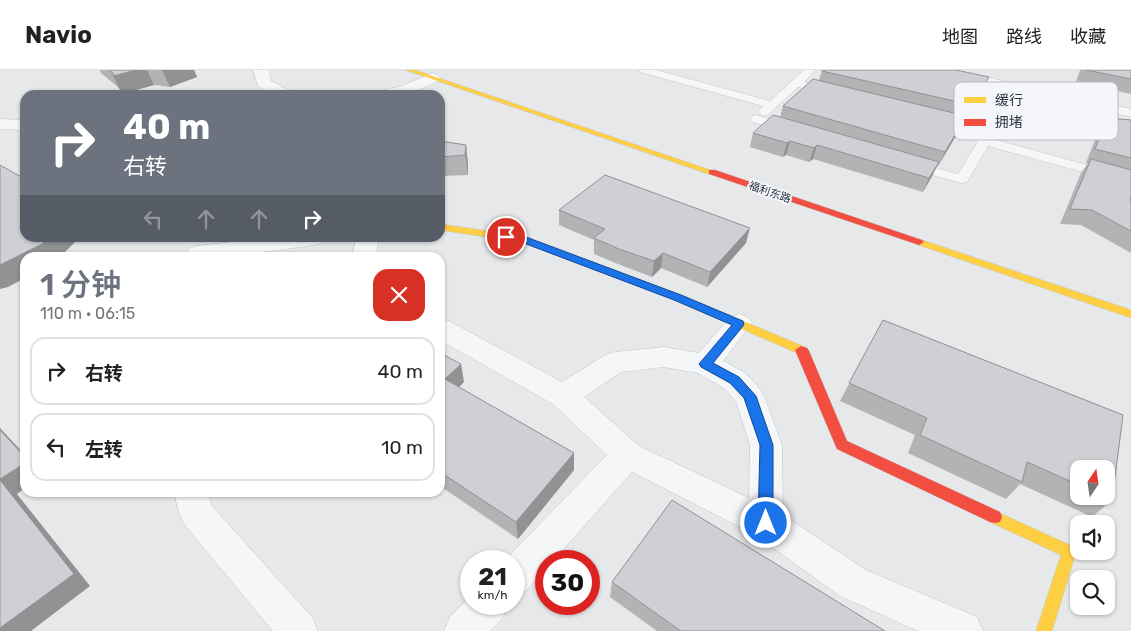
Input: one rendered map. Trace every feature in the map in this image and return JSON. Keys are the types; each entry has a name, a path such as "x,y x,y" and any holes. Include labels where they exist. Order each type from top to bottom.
{"main road":[{"name":"福利东路","path":"409,70 1131,314"},
{"path":"445,228 523,239 677,298 804,351 842,445 1069,552 1044,631"}],"street":[{"path":"261,70 264,83 277,90"},
{"path":"404,90 432,78"},
{"path":"0,124 20,125"},
{"path":"198,249 272,242"},
{"path":"705,364 739,324"},
{"path":"445,331 563,396 628,454 766,523 853,583 962,631"},
{"path":"563,396 615,362 664,357 705,364 734,380 750,396 766,445 766,523"},
{"path":"525,566 628,454"},
{"path":"192,497 196,513 298,631"},
{"path":"464,631 479,615"}],"lane":[{"path":"644,70 772,105"},
{"path":"803,133 756,120 810,70"},
{"path":"940,70 994,82"},
{"path":"796,82 845,95"},
{"path":"1118,110 1131,113"},
{"path":"922,114 954,125"},
{"path":"896,160 962,179 985,140"},
{"path":"1000,140 1131,180"}],"building":[{"path":"109,70 136,70 113,76 114,74"},
{"path":"956,70 989,77 986,82 954,82 954,101 822,71"},
{"path":"1086,70 1131,70 1131,79"},
{"path":"813,79 954,113 954,137 945,152 783,106"},
{"path":"773,115 939,162 929,178 817,145 814,148 790,141 787,143 753,133"},
{"path":"1118,119 1131,120 1131,158 1095,149 1098,140 1118,140"},
{"path":"445,142 466,145 465,155 445,157"},
{"path":"1091,159 1131,170 1131,231 1092,210 1070,209"},
{"path":"0,165 20,176 20,242 44,242 26,252 20,252 20,255 0,265"},
{"path":"605,175 750,228 710,272 663,253 654,261 619,249 594,238 605,229 559,210"},
{"path":"883,320 1123,415 1115,477 1115,460 1070,460 1070,481 1027,462 1022,482 920,435 927,418 849,383"},
{"path":"445,356 461,364 445,379"},
{"path":"445,379 574,453 516,522 445,475"},
{"path":"0,430 20,452 20,466 0,479"},
{"path":"0,480 74,574 0,628"},
{"path":"672,500 885,631 681,631 612,582"}],"traffic: slow":[{"path":"409,70 712,172"},
{"path":"445,228 523,239 677,297 801,350"},
{"path":"919,242 1131,314"},
{"path":"995,517 1069,552 1044,631"}],"traffic: jam":[{"path":"712,172 919,242"},
{"path":"801,350 842,445 995,517"}],"route":[{"path":"506,237 523,239 739,324 705,364 734,380 750,396 766,445 766,523"}]}
